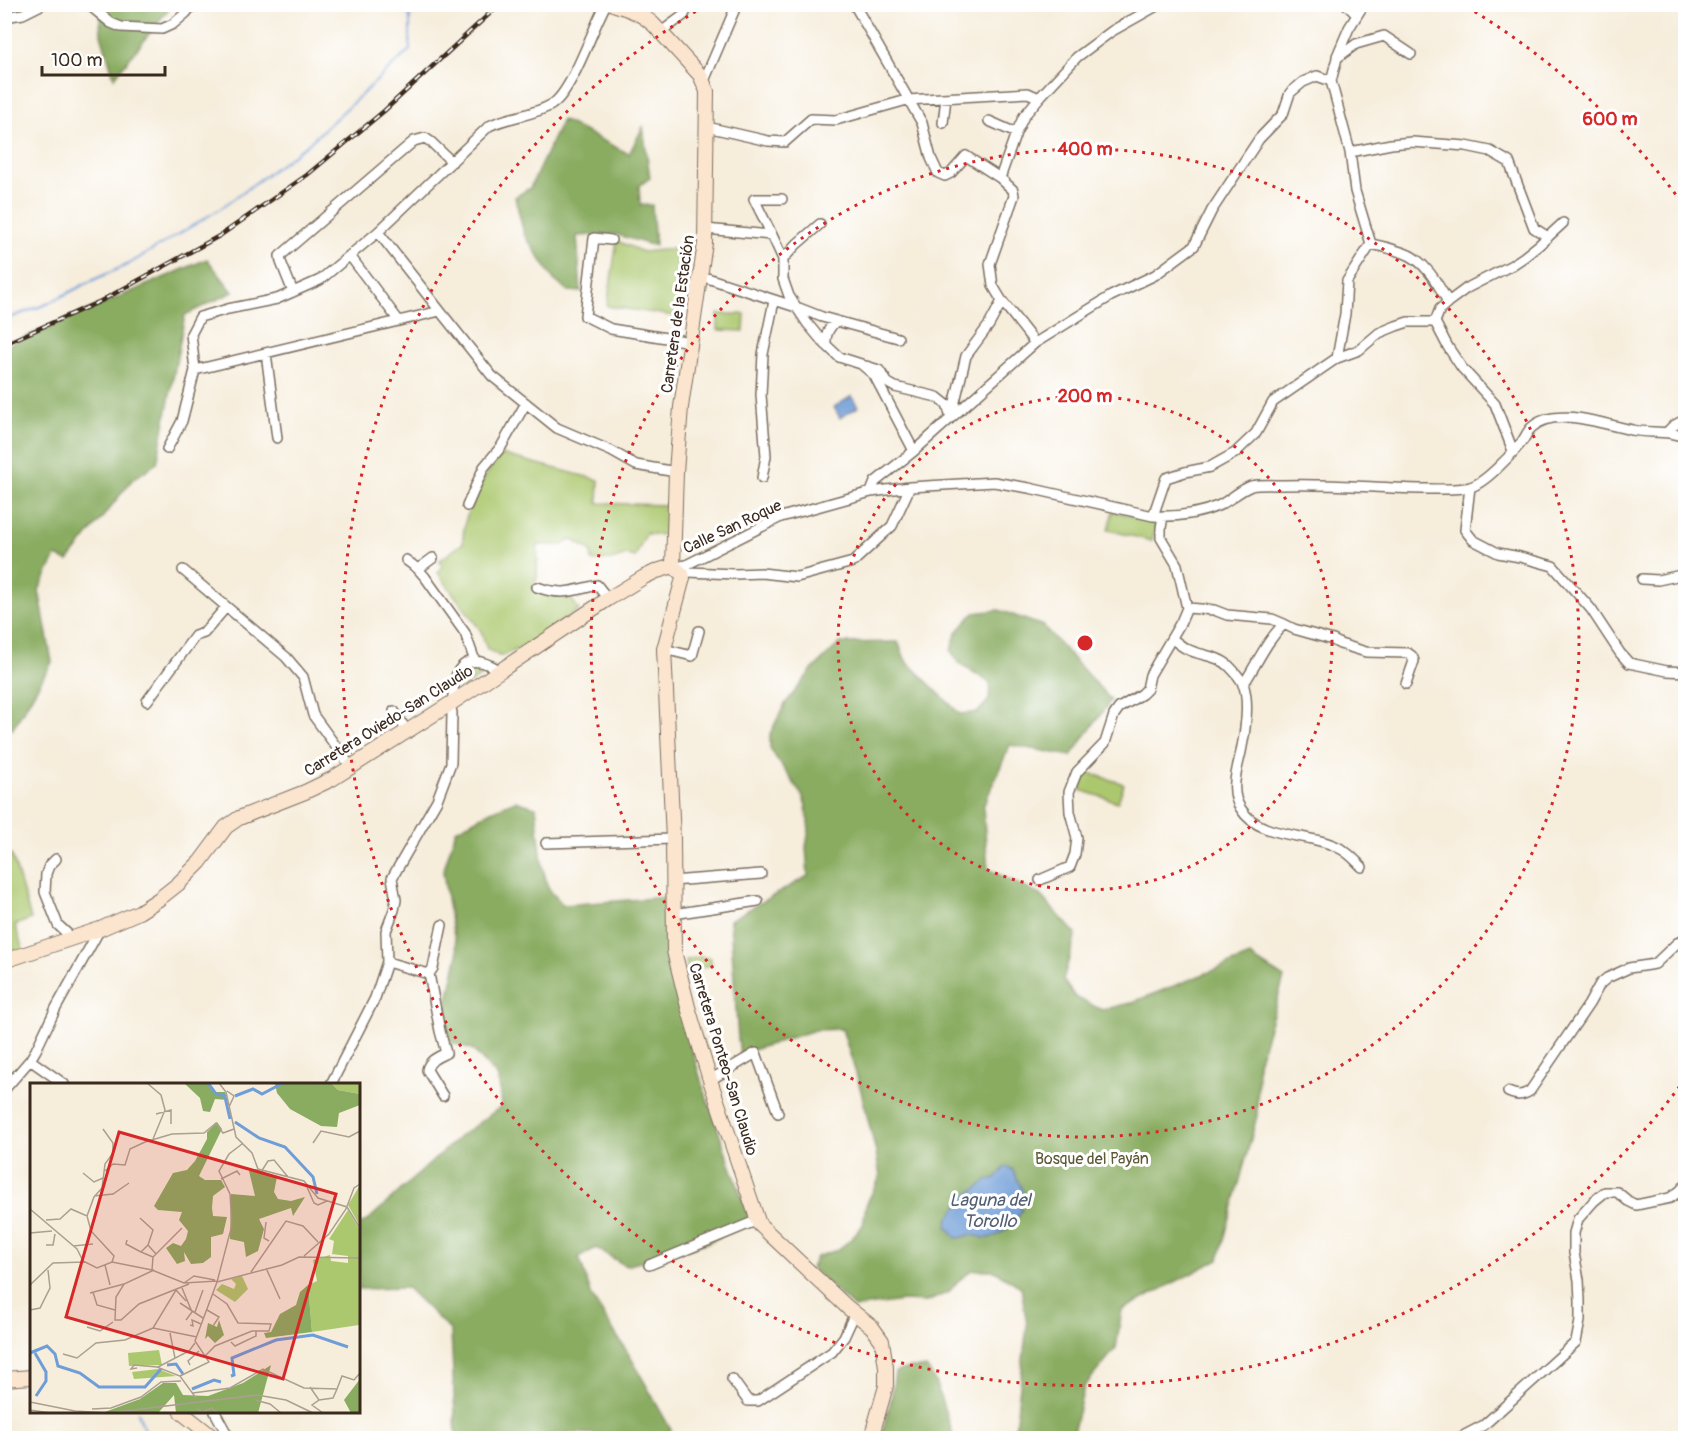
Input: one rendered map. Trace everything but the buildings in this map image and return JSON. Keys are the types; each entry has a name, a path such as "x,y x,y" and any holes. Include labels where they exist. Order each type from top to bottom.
{"street":[{"path":"4,18 23,14 43,4"},
{"path":"88,4 111,23 121,27 162,29 186,13 193,4"},
{"path":"167,448 182,421 195,370 191,334 200,317 277,299 320,280 378,232 489,126 506,118 546,108 558,100 568,86 606,4"},
{"path":"613,4 641,15 661,32 704,81 737,4"},
{"path":"661,32 684,15 688,4"},
{"path":"854,4 922,123 931,158 938,173 945,176 951,173 966,156 1000,178 1013,190 1014,196 990,264 993,286 1035,344"},
{"path":"1000,178 1024,116 1039,98 1077,57 1112,31 1160,4"},
{"path":"1346,4 1357,15"},
{"path":"1364,4 1349,28 1336,58 1331,81 1350,152 1355,191 1371,243"},
{"path":"1336,58 1356,44 1384,36 1411,54"},
{"path":"871,492 875,482 914,451 1035,344 1111,296 1155,275 1194,246 1212,210 1259,139 1283,114 1290,93 1302,82 1317,76 1331,81"},
{"name":"Carretera de la Estación","path":"674,567 676,472 681,407 701,276 705,229 707,91 704,81"},
{"path":"707,128 768,141 785,142 811,119 836,120 907,100 1028,93 1039,98"},
{"path":"943,123 946,98"},
{"path":"989,121 1016,133"},
{"path":"293,292 280,256 414,141 425,138 452,162"},
{"path":"1350,152 1412,142 1466,146 1490,151 1509,162 1534,228 1548,237"},
{"path":"782,199 754,199 783,259 783,279 789,296 812,328 839,357 879,370 888,383 895,387 937,397 947,405 951,418"},
{"path":"1513,452 1495,404 1462,368 1435,322 1440,309 1448,302 1467,288 1512,265 1563,223"},
{"path":"783,259 820,224"},
{"path":"705,229 772,235"},
{"path":"378,232 492,376 557,428 611,451 636,465 676,472"},
{"path":"611,240 594,238 585,316 611,329 691,342"},
{"path":"1371,243 1406,253 1423,265 1448,302"},
{"path":"1336,358 1345,314 1347,281 1371,243"},
{"path":"350,256 399,321"},
{"path":"701,276 799,308 822,318 898,338"},
{"path":"762,478 766,456 760,396 763,354 774,301"},
{"path":"951,418 966,356 989,325 1002,301"},
{"path":"195,370 440,310"},
{"path":"812,328 816,321 822,318"},
{"path":"822,318 820,328 826,345"},
{"path":"826,345 825,335 836,321"},
{"path":"1153,516 1166,478 1210,467 1235,453 1256,433 1273,402 1336,358 1359,351 1379,333 1396,326 1408,322 1435,322"},
{"path":"266,353 277,438"},
{"path":"861,364 874,375 914,451"},
{"path":"466,506 484,467 501,447 526,403"},
{"path":"1686,438 1667,432 1635,431 1568,417 1549,418 1539,422 1531,428 1513,452 1484,479 1470,487 1465,530 1473,540 1498,554 1520,556 1553,566 1591,609 1629,663 1667,671 1686,672"},
{"path":"1667,432 1686,419"},
{"name":"Calle San Roque","path":"674,567 686,565 781,517 871,492 910,487 994,482 1153,516 1197,512 1220,505 1251,486 1315,483 1385,488 1470,487"},
{"path":"674,567 688,572 762,573 797,577 854,562 892,525 910,487"},
{"path":"1040,880 1070,867 1075,854 1077,838 1070,812 1069,792 1077,772 1105,743 1114,715 1119,708 1147,689 1150,675 1172,639 1187,608 1177,564 1161,538 1163,516"},
{"path":"418,569 433,558"},
{"path":"406,560 418,569 465,633 475,661"},
{"name":"Carretera Oviedo-San Claudio","path":"4,961 139,912 159,899 200,862 226,827 239,818 332,779 452,703 608,599 644,577 674,567"},
{"name":"Carretera Ponteo-San Claudio","path":"674,567 683,578 664,649 673,839 674,951 710,1080 759,1224 872,1328 882,1341 886,1386 871,1438"},
{"path":"183,570 286,657 303,677 313,716 351,767"},
{"path":"1642,579 1658,580 1686,574"},
{"path":"537,587 563,594 597,585 608,599"},
{"path":"147,701 195,636 204,633 226,607"},
{"path":"1187,608 1214,610 1227,615 1272,619 1294,629 1366,652 1408,653 1414,661 1406,684"},
{"path":"1243,685 1272,637 1284,624"},
{"path":"664,649 692,656 699,631"},
{"path":"1172,639 1188,650 1223,660 1243,685 1246,698 1245,730 1234,783 1236,799 1241,810 1249,819 1267,828 1340,848 1362,867"},
{"path":"332,1083 375,998 387,962 386,931 396,900 392,878 437,800 451,763 453,681 456,673 462,667 475,661 499,670"},
{"path":"394,711 407,731"},
{"path":"546,843 673,839"},
{"path":"57,859 46,874 45,892 58,925 72,938"},
{"path":"672,881 761,874"},
{"path":"673,914 758,901"},
{"path":"442,925 433,968 429,974 446,1053 432,1060 427,1070 443,1096"},
{"path":"4,1090 30,1060 100,928"},
{"path":"1508,1092 1524,1095 1530,1091 1606,978 1629,968 1655,964 1686,939"},
{"path":"387,962 429,974"},
{"path":"710,1080 756,1053 778,1113"},
{"path":"30,1060 63,1083"},
{"path":"1459,1438 1484,1425 1576,1342 1580,1321 1580,1300 1574,1233 1578,1219 1594,1201 1605,1192 1617,1192 1636,1204 1670,1198 1686,1184"},
{"path":"649,1265 758,1220"},
{"path":"732,1379 748,1401 758,1401 832,1352 844,1337 855,1313"},
{"path":"4,1379 30,1377"},
{"path":"182,1413 214,1438"},
{"path":"216,1413 229,1438"}],"green space":[{"path":"99,5 172,5 114,78 101,34"},
{"path":"562,120 629,154 643,127 650,178 639,186 640,205 652,205 655,246 614,234 577,236 581,292 568,291 554,280 524,234 515,197 530,188"},
{"path":"617,241 643,252 690,247 680,317 607,306"},
{"path":"207,259 233,292 185,315 157,463 132,480 68,561 56,556 39,590 52,662 12,730 4,709 5,346"},
{"path":"718,314 745,314 744,331 718,330"},
{"path":"500,454 599,480 598,503 666,505 670,501 668,535 648,534 647,532 635,557 627,555 611,560 592,561 591,551 573,540 563,545 538,545 537,579 532,588 569,595 579,610 522,647 502,656 487,649 481,631 438,573 442,567 439,561 463,543 466,519 474,496"},
{"path":"1113,511 1157,522 1152,541 1108,530"},
{"name":"Bosque del Payán","path":"999,610 1043,626 1111,700 1071,756 1010,745 983,807 988,869 1040,895 1076,934 1063,980 1075,997 1102,1010 1130,1003 1250,956 1284,978 1258,1063 1257,1116 1219,1259 1122,1310 1116,1348 1084,1387 1072,1438 1014,1438 1027,1325 1021,1287 993,1270 973,1270 958,1281 949,1292 927,1302 902,1301 854,1308 811,1268 816,1257 837,1250 849,1241 863,1225 866,1205 880,1177 859,1083 842,1029 815,1030 740,1054 738,1039 730,920 808,876 806,847 809,830 806,806 802,795 770,749 770,734 785,704 811,671 840,643 898,642 906,661 960,714 978,712 989,700 990,683 958,662 951,651 956,633 974,613"},
{"path":"472,668 481,668 488,672 461,689 458,684 465,672"},
{"path":"1086,772 1124,784 1118,802 1080,790"},
{"path":"515,801 536,807 542,864 548,888 563,905 667,897 667,951 686,1030 704,1090 751,1223 706,1243 626,1266 596,1248 579,1257 592,1297 631,1358 671,1430 660,1438 610,1438 605,1434 564,1433 524,1438 456,1438 451,1331 407,1288 360,1289 360,1224 367,1221 459,1137 502,1106 498,1077 472,1049 442,1040 447,1003 458,954 443,872 456,830"},
{"path":"4,846 13,858 31,919 15,925 23,950 4,956"},
{"path":"700,957 710,958 712,965 687,971 686,960"},
{"path":"910,1368 927,1368 935,1381 954,1438 881,1438 891,1400 895,1372"}],"water":[{"path":"852,396 858,407 840,418 834,407"},
{"name":"Laguna del Torollo","path":"1006,1166 1013,1170 1024,1194 1018,1204 1022,1210 1019,1215 1007,1229 991,1238 970,1235 956,1238 947,1227 948,1219 967,1194 988,1180 996,1178"}],"waterway":[{"path":"4,320 47,304 129,264 220,209 308,144 410,50 410,18 407,4"},
{"path":"138,1413 147,1438"}],"railway":[{"path":"4,344 101,301 221,235 307,175 384,111 500,4"}]}
